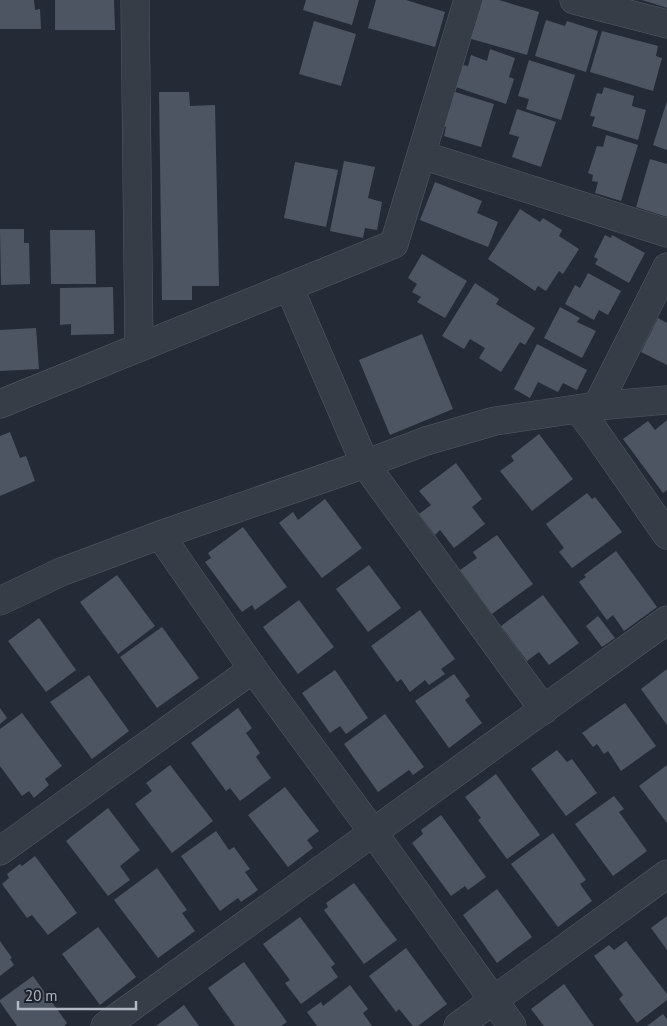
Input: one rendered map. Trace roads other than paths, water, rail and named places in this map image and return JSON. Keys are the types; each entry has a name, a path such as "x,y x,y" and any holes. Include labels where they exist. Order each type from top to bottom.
{"street":[{"path":"135,0 139,347"},
{"path":"0,404 394,244 468,0"},
{"path":"574,0 667,24"},
{"path":"422,155 667,233"},
{"path":"667,267 588,408 594,430 667,535"},
{"path":"288,287 365,464 544,710"},
{"path":"0,601 61,572 426,441 495,421 588,408 667,400"},
{"path":"160,535 253,669 512,1026"},
{"path":"105,1026 667,620"},
{"path":"0,851 253,669"},
{"path":"458,1026 667,874"}]}
